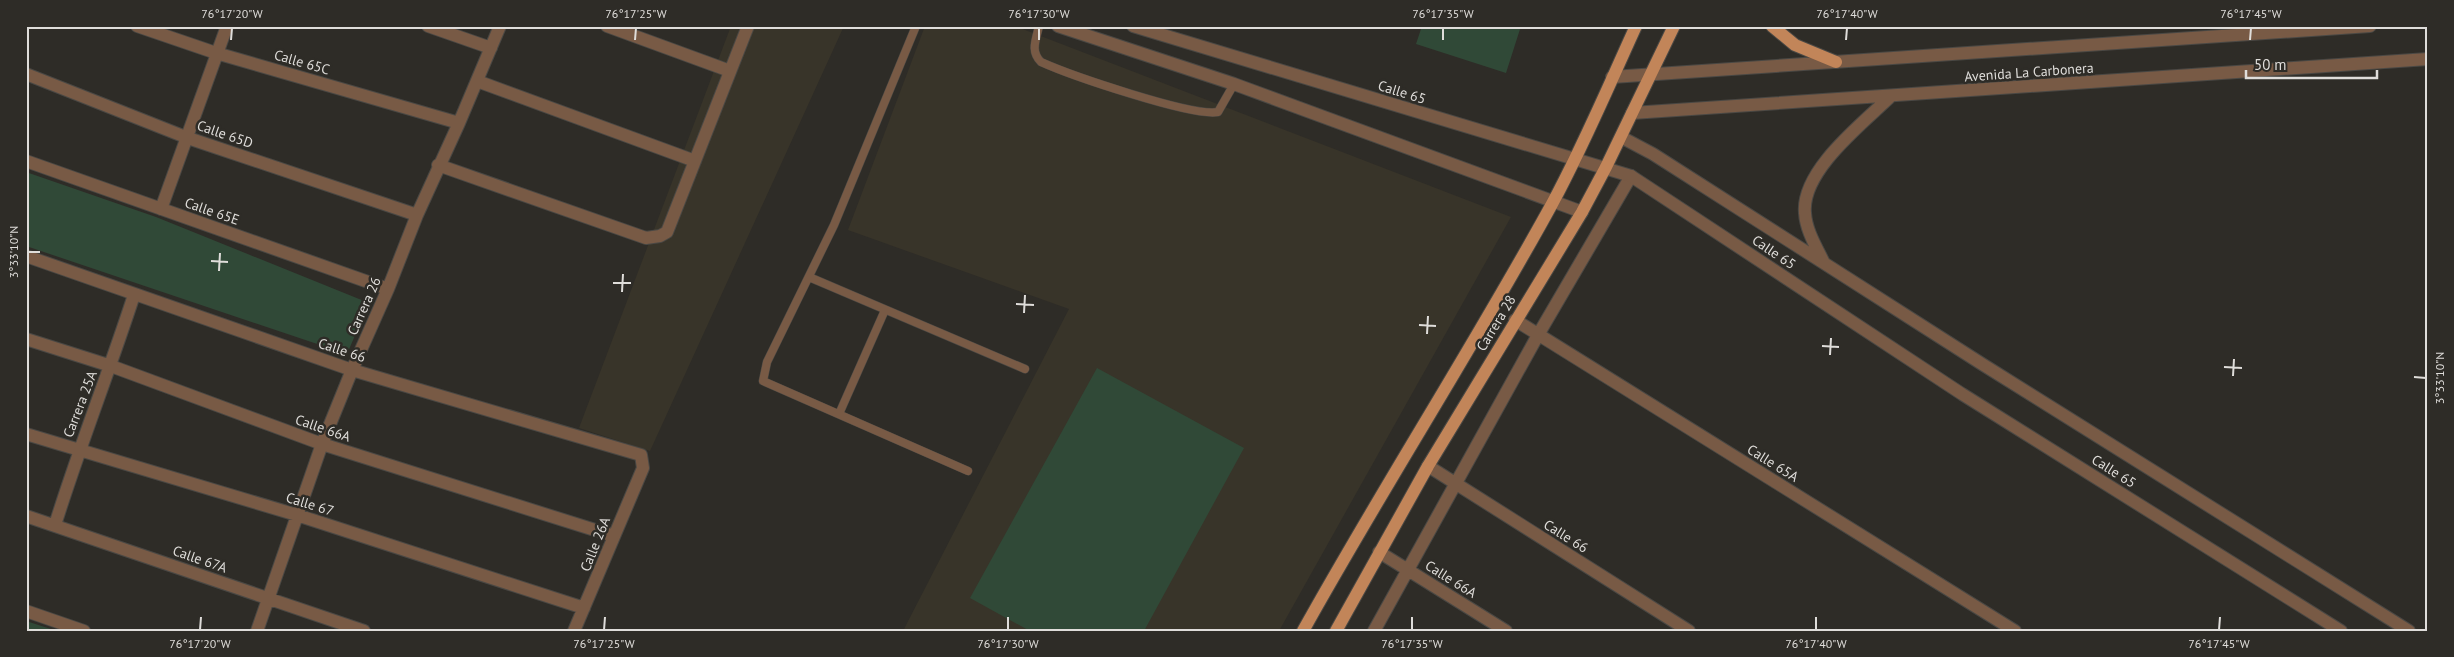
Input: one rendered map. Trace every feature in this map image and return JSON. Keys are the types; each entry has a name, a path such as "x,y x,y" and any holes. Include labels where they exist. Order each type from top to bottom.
{"main road":[{"name":"Carrera 28","path":"1303,631 1354,540 1492,310 1553,202 1636,26"},
{"name":"Carrera 28","path":"1336,631 1428,466 1582,212 1621,137 1674,26"},
{"path":"1772,26 1796,45 1836,62"}],"street":[{"name":"Calle 65C","path":"137,26 216,53 459,124"},
{"path":"161,209 227,26"},
{"path":"428,26 492,48"},
{"name":"Carrera 26","path":"257,631 322,444 388,289 417,215 459,124 500,26"},
{"path":"607,26 730,70"},
{"path":"438,166 646,238 660,236 667,232 748,26"},
{"path":"1058,26 1234,84 1582,212"},
{"name":"Calle 65","path":"1133,26 1631,176 1962,394 2341,631"},
{"name":"Avenida La Carbonera","path":"1612,77 2370,26"},
{"name":"Avenida La Carbonera","path":"1632,113 2428,59"},
{"name":"Calle 65D","path":"26,74 188,138 417,215"},
{"path":"477,81 695,161"},
{"path":"1824,263 1810,232 1805,214 1806,195 1824,162 1890,97"},
{"name":"Calle 65","path":"1621,137 1653,154 2409,631"},
{"name":"Calle 65E","path":"26,161 388,289"},
{"path":"1374,631 1538,334 1631,176"},
{"name":"Calle 66","path":"26,256 352,370 641,455 643,468"},
{"name":"Carrera 25A","path":"55,525 78,450 111,366 134,294"},
{"name":"Calle 65A","path":"1515,320 2015,631"},
{"name":"Calle 66A","path":"26,339 111,366 322,444 614,536"},
{"name":"Calle 67","path":"26,434 297,516 584,608"},
{"name":"Calle 66","path":"1428,466 1689,631"},
{"name":"Calle 26A","path":"574,631 643,468"},
{"name":"Calle 67A","path":"26,516 364,631"},
{"name":"Calle 66A","path":"1379,552 1506,631"},
{"path":"26,612 84,631"}],"lane":[{"path":"916,26 834,225 767,362 763,381 968,471"},
{"path":"1039,26 1034,48 1035,56 1041,62 1164,102 1208,114 1218,112 1234,84"},
{"path":"809,277 1025,369"},
{"path":"839,414 884,310"}],"shaded area":[{"path":"731,26 844,26 650,451 579,428"},
{"path":"925,26 1015,26 1511,217 1279,631 903,631 1069,309 848,230"}],"green space":[{"path":"1422,26 1521,26 1506,73 1416,44"},
{"path":"26,172 156,217 369,303 347,354 26,246"},
{"path":"1097,368 1244,448 1144,631 1030,631 970,598"},
{"path":"26,621 57,631 26,631"}]}
